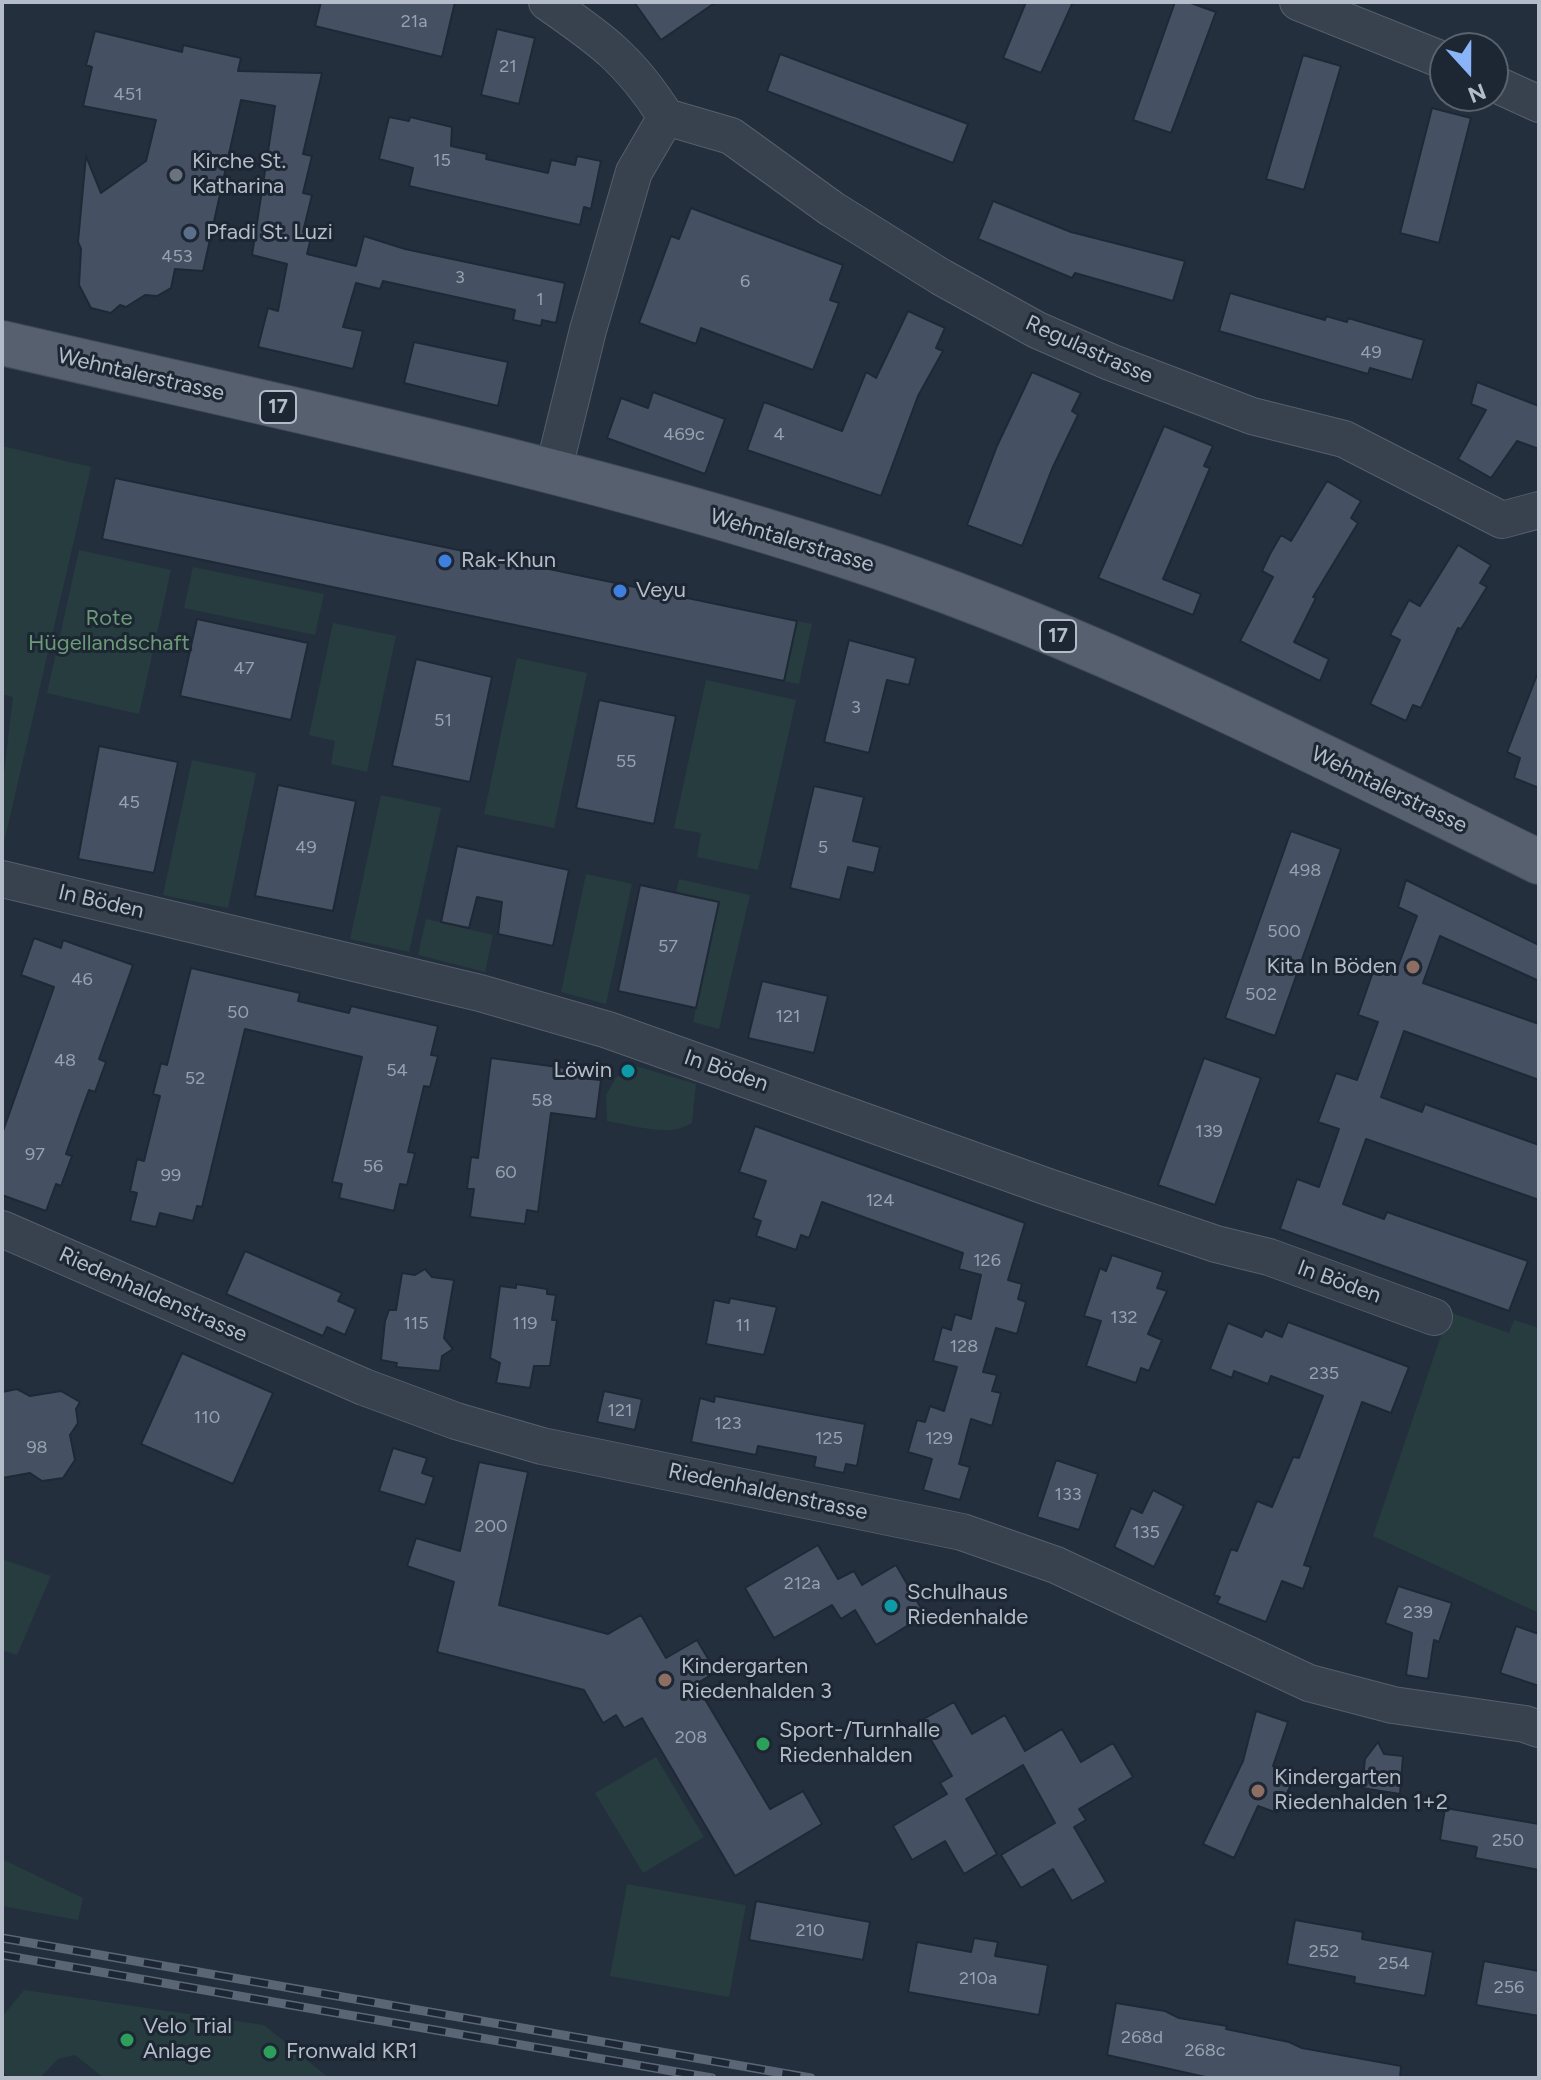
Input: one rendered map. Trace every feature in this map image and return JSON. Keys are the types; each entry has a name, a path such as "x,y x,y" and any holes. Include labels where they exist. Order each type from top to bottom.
{"main road":[{"name":"Wehntalerstrasse","path":"2,343 553,472 844,555 996,610 1141,670 1539,862"}],"street":[{"path":"547,2 600,39 640,76 666,117 634,172 588,330 553,472"},
{"path":"1298,2 1429,55"},
{"path":"1509,90 1539,104"},
{"name":"Regulastrasse","path":"666,117 731,136 832,209 941,277 1037,330 1095,356 1252,416 1344,439 1502,520 1539,510"},
{"name":"In Böden","path":"2,879 480,993 608,1030 1048,1187 1216,1244 1269,1257 1434,1317"},
{"name":"Riedenhaldenstrasse","path":"2,1229 350,1381 456,1421 542,1446 962,1532 1056,1565 1309,1683 1393,1705 1525,1724 1539,1729"}],"green space":[{"path":"2,446 91,467 2,851 2,790 13,697 2,694"},
{"name":"Rote Hügellandschaft","path":"79,550 171,570 139,714 47,693"},
{"path":"193,567 324,594 315,635 184,608"},
{"path":"797,621 812,624 799,684 784,681"},
{"path":"333,623 396,636 367,772 331,764 335,741 309,735"},
{"path":"517,658 587,673 554,828 484,814"},
{"path":"706,680 796,700 758,870 697,857 701,833 674,828"},
{"path":"192,760 256,773 228,908 163,895"},
{"path":"381,795 441,808 409,952 350,939"},
{"path":"586,874 632,884 606,1004 561,992"},
{"path":"679,879 750,895 719,1029 693,1022 719,902 676,893"},
{"path":"426,919 493,935 485,972 418,955"},
{"path":"636,1066 696,1084 692,1123 673,1130 662,1130 607,1121 606,1095 617,1076 631,1079"},
{"path":"1449,1312 1509,1333 1514,1320 1539,1328 1539,1613 1373,1536"},
{"path":"2,1559 51,1576 17,1655 2,1650"},
{"path":"656,1757 704,1837 643,1873 595,1793"},
{"path":"2,1859 83,1898 78,1920 2,1906"},
{"path":"627,1884 746,1905 729,1997 610,1976"},
{"name":"Velo Trial Anlage","path":"24,1990 264,2025 329,2078 104,2078 75,2055 58,2059 40,2078 10,2078 2,2071 2,2017"}],"building":[{"path":"321,2 455,2 442,57 315,26"},
{"path":"634,2 716,2 661,40"},
{"path":"1026,2 1073,2 1041,73 1003,58"},
{"path":"1175,2 1188,2 1216,12 1171,133 1133,120"},
{"path":"497,29 535,38 519,104 481,95"},
{"path":"95,31 182,52 183,45 241,58 238,71 322,73 303,154 312,156 303,193 312,195 303,232 312,234 307,254 356,266 364,236 405,249 565,283 556,323 542,320 541,326 513,320 515,310 383,281 380,289 356,283 343,327 363,331 353,369 258,347 268,308 278,311 287,264 252,255 275,106 241,100 203,271 175,269 171,288 157,296 145,295 126,307 120,305 111,313 91,308 79,285 81,249 78,242 86,156 101,193 146,161 156,120 83,106 92,67 86,65"},
{"path":"780,54 968,124 953,163 767,91"},
{"path":"1303,55 1341,66 1304,190 1266,179"},
{"path":"1431,112 1448,112 1471,118 1439,243 1400,233"},
{"path":"389,117 409,121 410,117 452,127 451,146 487,154 486,159 548,173 551,160 575,165 577,156 601,161 591,209 584,207 580,225 409,186 413,168 379,159"},
{"path":"993,201 1071,232 1185,261 1173,301 1075,273 1072,278 978,239"},
{"path":"691,208 843,265 830,300 839,303 813,370 701,328 696,344 639,323 671,236 679,239"},
{"path":"1230,293 1325,320 1326,316 1347,322 1348,318 1424,340 1412,380 1370,368 1368,374 1219,331"},
{"path":"908,311 945,328 936,348 943,351 918,396 881,496 747,450 764,402 842,431 866,372 876,378"},
{"path":"414,342 508,362 498,406 404,383"},
{"path":"1032,372 1081,393 1072,411 1078,415 1052,469 1022,546 967,525 997,446"},
{"path":"1477,382 1539,406 1539,449 1517,441 1491,478 1458,459 1486,410 1471,404"},
{"path":"653,392 725,419 705,474 607,438 621,398 648,408"},
{"path":"1164,426 1213,446 1204,466 1210,468 1163,579 1201,594 1193,615 1098,578"},
{"path":"115,478 797,621 784,681 102,539"},
{"path":"1327,481 1361,501 1351,518 1358,523 1313,597 1316,598 1294,642 1329,659 1320,681 1240,641 1273,577 1262,571 1270,554 1281,535 1291,541"},
{"path":"1458,545 1491,565 1480,583 1487,587 1461,629 1458,628 1421,708 1413,705 1406,721 1370,704 1400,640 1390,635 1409,600 1420,606"},
{"path":"197,619 308,643 291,720 180,696"},
{"path":"849,640 916,658 909,685 887,680 869,753 824,742"},
{"path":"416,659 492,677 470,782 392,766"},
{"path":"1537,675 1539,788 1514,778 1520,758 1507,752"},
{"path":"599,700 676,716 654,824 576,808"},
{"path":"99,746 178,762 154,873 78,859"},
{"path":"278,785 356,801 333,911 255,896"},
{"path":"814,786 864,797 853,841 880,847 874,873 848,867 840,900 790,888"},
{"path":"1291,831 1341,849 1275,1036 1225,1018"},
{"path":"457,846 569,870 553,946 498,934 502,902 477,897 469,928 441,922"},
{"path":"1406,880 1539,945 1539,981 1440,936 1423,983 1539,1024 1539,1080 1404,1031 1381,1097 1422,1112 1425,1104 1539,1145 1539,1200 1366,1139 1343,1204 1384,1219 1387,1212 1528,1261 1509,1311 1280,1229 1297,1179 1319,1187 1339,1129 1318,1122 1336,1073 1357,1080 1378,1022 1358,1015 1375,966 1395,974 1417,916 1398,907"},
{"path":"640,885 719,902 696,1008 618,991"},
{"path":"34,938 61,948 63,940 133,965 99,1059 106,1062 95,1092 89,1090 66,1154 72,1156 61,1186 56,1184 46,1211 2,1195 2,1134 54,987 21,975"},
{"path":"191,968 300,993 298,1001 349,1013 351,1006 438,1026 431,1055 438,1056 430,1087 424,1086 408,1152 415,1153 407,1185 400,1184 394,1211 339,1198 342,1184 332,1182 362,1057 245,1029 202,1207 197,1206 193,1221 160,1213 156,1227 130,1221 137,1193 130,1191 137,1159 144,1161 160,1096 153,1094 161,1063 167,1065"},
{"path":"762,981 828,996 814,1053 748,1038"},
{"path":"491,1058 580,1070 579,1078 601,1080 596,1119 551,1113 538,1212 527,1210 525,1224 470,1217 474,1189 467,1189 471,1157 478,1158"},
{"path":"1204,1058 1261,1078 1215,1205 1158,1185"},
{"path":"755,1126 1025,1223 1008,1280 1022,1284 1018,1299 1026,1302 1017,1334 996,1328 983,1372 997,1375 992,1391 1001,1393 992,1426 971,1419 959,1464 970,1467 960,1500 923,1490 932,1459 908,1452 917,1420 925,1422 930,1406 944,1411 957,1367 933,1361 942,1327 951,1330 955,1314 971,1319 981,1275 959,1269 963,1253 822,1202 809,1238 801,1235 796,1250 756,1236 761,1221 753,1218 766,1181 739,1172"},
{"path":"245,1251 342,1293 338,1301 356,1309 345,1335 327,1327 323,1336 226,1294"},
{"path":"1112,1255 1163,1272 1157,1288 1167,1291 1148,1334 1162,1340 1149,1371 1141,1368 1136,1383 1086,1366 1101,1321 1084,1316 1100,1268 1106,1271"},
{"path":"425,1269 432,1277 454,1280 444,1338 453,1349 442,1356 440,1371 396,1367 397,1363 381,1360 385,1321 389,1310 396,1310 402,1273 415,1275"},
{"path":"516,1284 547,1289 547,1294 556,1295 552,1320 557,1320 550,1366 534,1366 530,1388 496,1383 500,1363 490,1358 500,1286 516,1288"},
{"path":"730,1298 777,1307 764,1355 706,1344 714,1300 729,1303"},
{"path":"1288,1322 1409,1367 1391,1413 1362,1402 1304,1565 1311,1567 1303,1589 1282,1581 1266,1622 1217,1603 1220,1597 1214,1595 1231,1549 1237,1551 1257,1501 1272,1507 1293,1457 1299,1458 1323,1396 1271,1376 1268,1384 1234,1371 1232,1378 1210,1369 1228,1323 1262,1337 1265,1330 1282,1337"},
{"path":"182,1353 273,1393 233,1484 141,1444"},
{"path":"17,1389 30,1396 61,1391 80,1402 76,1409 78,1423 70,1435 75,1460 63,1478 42,1481 30,1473 2,1478 2,1392"},
{"path":"604,1391 642,1399 635,1430 597,1422"},
{"path":"715,1396 865,1424 857,1466 846,1464 844,1473 814,1467 816,1457 758,1446 756,1455 691,1442 700,1398 714,1402"},
{"path":"393,1448 427,1458 422,1473 434,1477 425,1505 379,1491"},
{"path":"1056,1460 1098,1474 1079,1530 1037,1517"},
{"path":"479,1462 528,1472 499,1605 608,1634 641,1615 666,1658 697,1640 716,1672 696,1684 770,1809 803,1791 822,1824 735,1876 642,1718 624,1728 616,1715 603,1723 584,1690 437,1652 454,1582 407,1566 416,1538 460,1551"},
{"path":"1153,1490 1184,1506 1154,1567 1114,1547 1131,1508 1142,1513"},
{"path":"818,1545 838,1579 854,1571 862,1585 896,1565 925,1615 876,1645 855,1610 841,1619 832,1605 774,1638 745,1588"},
{"path":"1398,1586 1452,1603 1439,1642 1434,1640 1428,1679 1406,1675 1412,1633 1385,1623"},
{"path":"1516,1626 1539,1634 1539,1686 1500,1673"},
{"path":"954,1702 972,1734 1005,1715 1025,1751 1062,1729 1081,1762 1113,1743 1133,1777 1079,1809 1086,1820 1074,1827 1106,1882 1072,1901 1053,1869 1021,1888 1001,1855 1055,1823 1023,1765 966,1799 997,1854 964,1874 945,1841 912,1860 893,1826 947,1794 940,1783 952,1776 920,1721"},
{"name":"Kindergarten Riedenhalden 1+2","path":"1256,1711 1288,1722 1273,1766 1295,1777 1277,1813 1258,1806 1234,1858 1203,1844 1243,1761"},
{"path":"1378,1742 1384,1754 1403,1756 1400,1794 1362,1788 1365,1759"},
{"path":"1445,1808 1539,1824 1539,1870 1475,1858 1477,1847 1440,1840"},
{"path":"756,1901 870,1922 863,1960 749,1940"},
{"path":"1295,1920 1363,1932 1362,1939 1433,1952 1425,1996 1354,1983 1355,1977 1287,1964"},
{"path":"974,1938 998,1942 995,1956 1048,1965 1039,2015 908,1992 917,1942 971,1952"},
{"path":"1484,1961 1539,1971 1539,2016 1476,2005"},
{"path":"1116,2003 1227,2026 1226,2029 1289,2042 1302,2048 1401,2066 1400,2078 1210,2078 1107,2055"}],"railway":[{"path":"2,1938 811,2078"},
{"path":"2,1955 712,2078"}],"place":[{"name":"Kirche St. Katharina","path":"176,175"},
{"name":"Pfadi St. Luzi","path":"190,233"},
{"name":"Rak-Khun","path":"445,561"},
{"name":"Veyu","path":"620,591"},
{"name":"Kita In Böden","path":"1413,967"},
{"name":"Löwin","path":"628,1071"},
{"name":"Schulhaus Riedenhalde","path":"891,1606"},
{"name":"Kindergarten Riedenhalden 3","path":"665,1680"},
{"name":"Sport-/Turnhalle Riedenhalden","path":"763,1744"},
{"name":"Kindergarten Riedenhalden 1+2","path":"1258,1791"},
{"name":"Velo Trial Anlage","path":"127,2040"},
{"name":"Fronwald KR1","path":"270,2052"}]}
